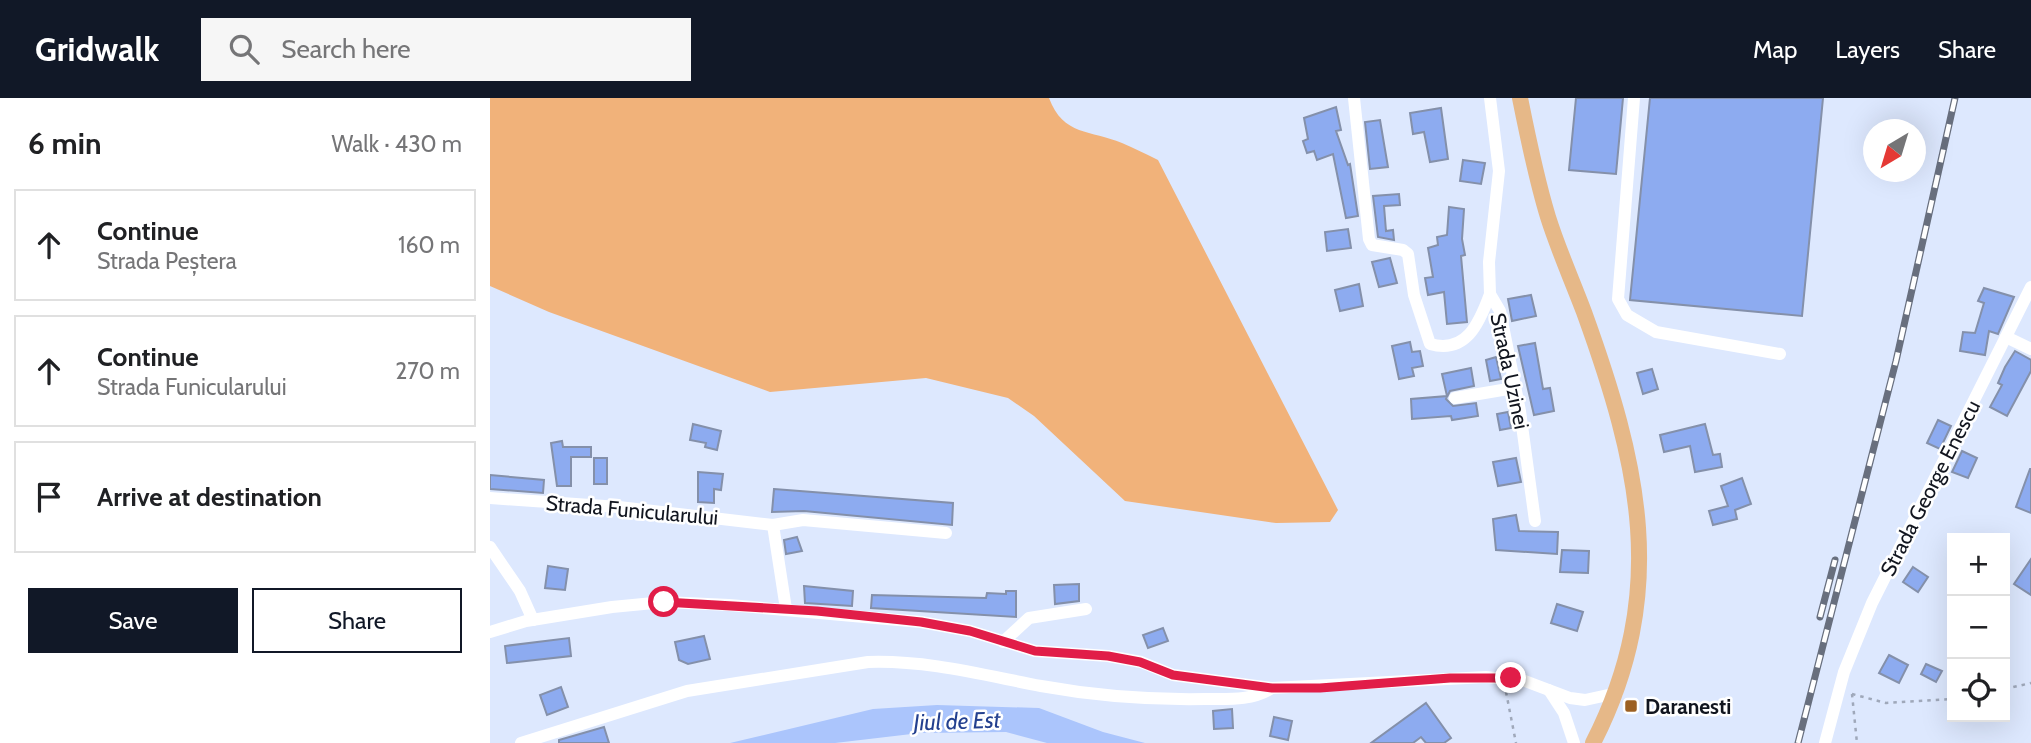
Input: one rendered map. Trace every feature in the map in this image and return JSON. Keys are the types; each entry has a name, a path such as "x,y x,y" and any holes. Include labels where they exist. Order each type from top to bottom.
{"main road":[{"path":"1520,98 1541,192 1597,353 1630,471 1639,518 1641,551 1638,612 1632,646 1616,693 1593,743"}],"street":[{"path":"1354,98 1369,239 1372,245 1403,250 1408,254 1414,295 1430,344 1443,348 1460,344 1473,332 1490,294"},
{"name":"Strada Uzinei","path":"1490,98 1499,171 1489,262 1490,294 1500,311 1535,521"},
{"path":"1634,98 1618,299 1627,315 1656,332 1780,354"},
{"name":"Strada George Enescu","path":"1825,743 1844,672 1872,603 2031,287"},
{"path":"2006,337 2031,349"},
{"path":"1455,398 1514,387"},
{"name":"Strada Funicularului","path":"490,498 619,507 773,525 803,520 946,533"},
{"path":"773,525 786,609"},
{"path":"490,547 520,591 533,620"},
{"path":"490,632 533,620 593,609 664,602 786,609 921,622 970,631 1035,651 1108,656 1140,662 1173,675 1272,688 1495,677 1525,681 1585,700 1616,693"},
{"path":"1003,642 1029,618 1086,609"},
{"path":"520,743 687,691 836,665 868,662 895,661 951,667 1118,698 1236,699 1261,696 1272,688"},
{"path":"1548,690 1564,713 1574,743"}],"path":[{"path":"1844,672 1852,694 1857,743"},
{"path":"1495,677 1509,696 1516,743"},
{"path":"2010,689 2031,683"},
{"path":"1852,694 1886,703 1947,699"}],"shaded area":[{"path":"490,98 1049,98 1055,110 1070,126 1122,143 1158,160 1338,510 1330,522 1276,523 1125,501 1034,416 1008,398 926,378 770,392 549,312 490,286"}],"water":[{"name":"Jiul de Est","path":"937,705 1039,708 1103,732 1145,743 1047,743 1006,732 920,733 835,743 730,743 873,709"}],"building":[{"path":"1576,98 1623,98 1616,174 1569,170"},
{"path":"1650,98 1823,98 1802,316 1630,300"},
{"path":"1336,107 1341,130 1336,131 1348,165 1350,164 1358,216 1346,218 1333,154 1317,160 1314,151 1307,153 1303,141 1308,139 1304,118"},
{"path":"1441,108 1448,159 1430,162 1424,132 1413,134 1410,113"},
{"path":"1380,120 1388,167 1370,169 1365,122"},
{"path":"1463,160 1485,163 1481,184 1460,181"},
{"path":"1399,194 1400,205 1384,206 1386,231 1393,230 1394,240 1378,237 1373,196"},
{"path":"1449,207 1464,209 1462,239 1465,255 1461,256 1467,322 1447,324 1444,292 1428,295 1425,278 1433,277 1428,248 1438,245 1437,237 1447,235"},
{"path":"1348,229 1351,248 1327,251 1325,232"},
{"path":"1390,258 1397,283 1379,287 1372,262"},
{"path":"1359,284 1363,306 1340,311 1335,290"},
{"path":"1984,288 2014,297 1998,334 1989,331 1985,355 1960,351 1963,332 1975,333 1984,303 1978,301"},
{"path":"1531,295 1536,316 1512,321 1508,299"},
{"path":"1410,342 1412,352 1420,351 1423,366 1412,368 1414,376 1399,379 1392,346"},
{"path":"1535,343 1543,389 1550,388 1554,411 1534,415 1518,346"},
{"path":"2015,351 2031,360 2031,371 2007,416 1990,407 2002,385 1998,383 2005,367"},
{"path":"1496,357 1501,379 1490,381 1486,360"},
{"path":"1471,368 1474,386 1450,391 1446,399 1453,406 1476,403 1478,416 1452,420 1451,416 1412,419 1411,399 1447,396 1442,374"},
{"path":"1652,369 1658,389 1643,394 1637,373"},
{"path":"1508,412 1511,428 1500,430 1497,414"},
{"path":"1938,420 1951,426 1940,449 1927,443"},
{"path":"693,424 721,431 717,450 705,447 706,443 690,440"},
{"path":"1705,424 1713,455 1720,454 1722,467 1695,472 1690,446 1664,452 1660,435"},
{"path":"562,441 563,447 591,447 591,457 571,457 571,486 557,486 551,443"},
{"path":"1962,451 1977,458 1968,478 1952,472"},
{"path":"594,458 607,458 607,484 594,484"},
{"path":"1516,458 1521,482 1498,486 1493,462"},
{"path":"2031,469 2031,513 2016,507"},
{"path":"698,472 723,474 721,490 714,489 714,503 698,502"},
{"path":"490,475 544,480 543,493 490,489"},
{"path":"1742,478 1751,504 1735,510 1737,519 1713,525 1709,511 1728,506 1721,486"},
{"path":"774,489 953,503 952,525 804,511 772,512"},
{"path":"1516,515 1519,531 1558,532 1557,554 1496,550 1493,519"},
{"path":"797,537 802,551 786,554 784,540"},
{"path":"1562,550 1589,551 1588,573 1560,572"},
{"path":"2031,559 2031,595 2014,584"},
{"path":"548,566 568,569 565,590 545,588"},
{"path":"1913,567 1928,577 1918,592 1903,582"},
{"path":"1079,584 1079,601 1055,604 1054,585"},
{"path":"804,586 853,591 852,606 805,603"},
{"path":"1006,591 1016,591 1016,617 871,608 872,595 986,598 987,593 1006,594"},
{"path":"1557,604 1583,612 1577,631 1551,623"},
{"path":"1163,628 1168,641 1148,648 1143,635"},
{"path":"704,636 710,659 688,664 679,660 675,642"},
{"path":"569,638 571,656 507,663 505,646"},
{"path":"1889,655 1908,665 1899,683 1879,673"},
{"path":"1926,664 1942,671 1936,682 1921,674"},
{"path":"561,687 568,707 547,715 540,695"},
{"path":"1426,703 1451,738 1444,743 1426,743 1421,737 1413,743 1371,743"},
{"path":"1232,709 1233,728 1214,729 1213,711"},
{"path":"1274,717 1292,721 1288,740 1270,736"},
{"path":"604,727 609,743 559,743 559,740"}],"railway":[{"path":"1798,743 1896,361 1955,98"},
{"path":"1820,617 1835,560"}],"place":[{"name":"Daranesti","path":"1631,706"}],"route":[{"path":"664,602 817,611 921,622 970,631 1035,651 1071,656 1108,656 1140,662 1173,675 1272,688 1320,688 1450,678 1511,678"}]}
